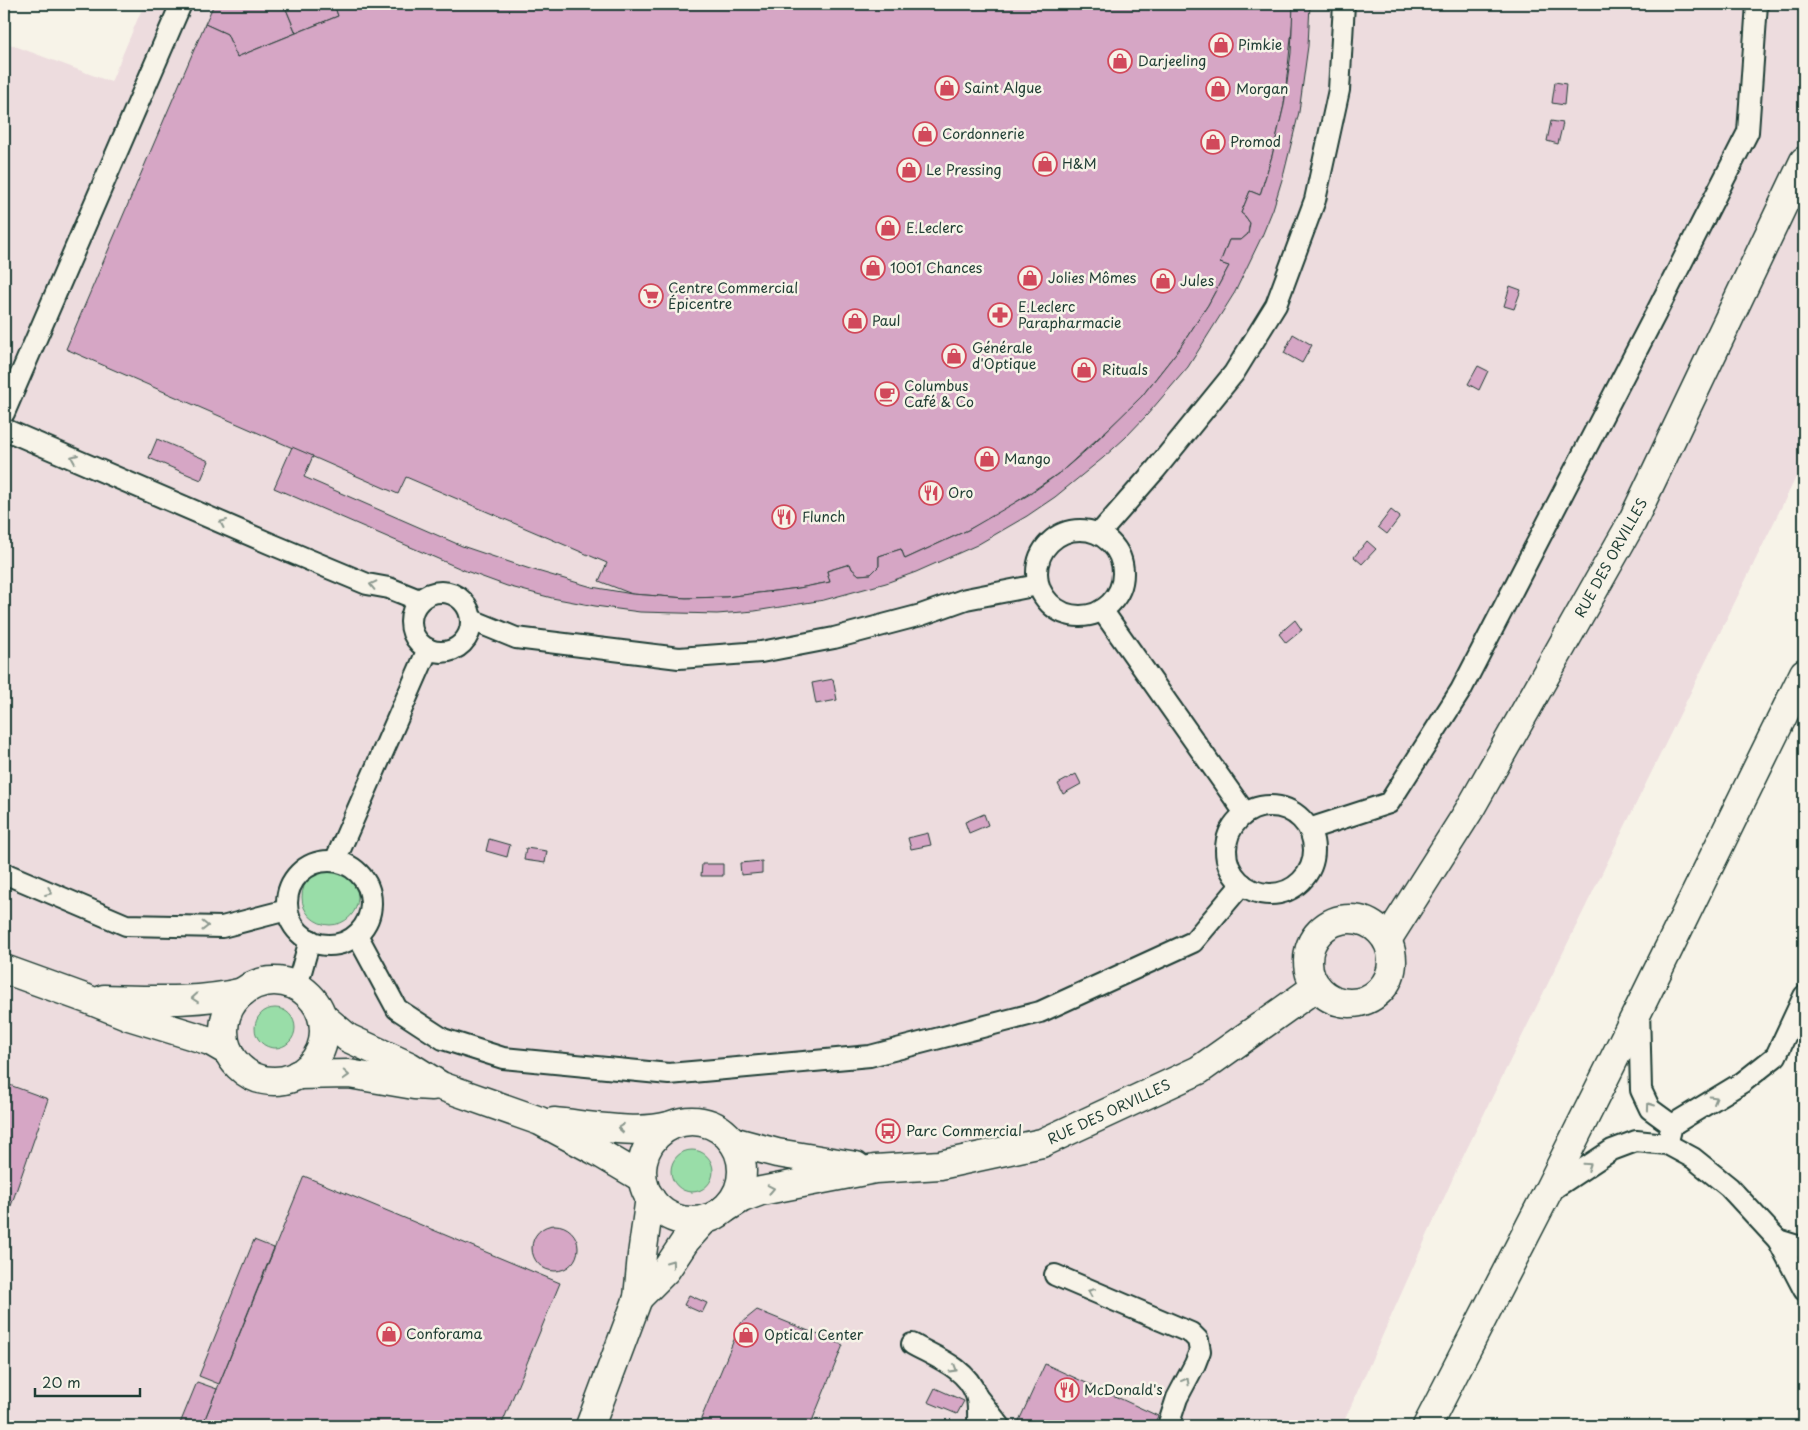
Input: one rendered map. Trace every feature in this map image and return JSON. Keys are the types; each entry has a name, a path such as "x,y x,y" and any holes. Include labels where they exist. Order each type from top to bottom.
{"street":[{"name":"RUE DES ORVILLES","path":"1387,940 1470,809 1632,522 1804,160"},
{"path":"1427,1426 1640,1009 1804,673"},
{"path":"1341,919 1367,922 1378,929 1387,940 1392,953 1392,967 1387,980 1379,992 1368,1000 1354,1003 1340,1002 1327,996 1316,987 1309,974 1307,960 1310,945 1318,933 1329,924 1341,919"},
{"path":"4,969 129,1016 210,1041 229,1052"},
{"path":"87,999 163,1000 231,995 243,992 260,982 276,980 292,983 306,991 316,1003 323,1017 325,1033 322,1048 314,1062 302,1073 286,1080 269,1081 253,1076 238,1066 229,1052 224,1036 226,1018 233,1003 243,992"},
{"name":"RUE DES ORVILLES","path":"715,1213 742,1198 761,1191 875,1170 940,1165 1042,1144 1199,1070 1316,987"},
{"path":"323,1017 348,1038 409,1066 441,1086 540,1121 598,1152 646,1188 657,1207 668,1215 692,1221 715,1213"},
{"path":"297,1075 349,1074 414,1085 441,1086"},
{"path":"540,1121 628,1129 662,1128 682,1122 696,1121 710,1124 722,1131 732,1141 739,1153 742,1168 741,1182 735,1196 686,1240 666,1270 638,1298"},
{"path":"590,1426 638,1298 646,1188 642,1166 645,1154 651,1143 669,1126"},
{"name":"RUE DES ORVILLES","path":"732,1141 777,1153 875,1170"}],"lane":[{"path":"4,413 181,4"},
{"path":"1099,534 1156,470 1234,373 1276,305 1315,200 1339,90 1344,4"},
{"path":"1309,829 1389,803 1461,690 1748,132 1756,4"},
{"path":"4,429 367,584 389,588 419,600"},
{"path":"1071,530 1085,530 1099,534 1110,541 1118,552 1123,564 1123,578 1120,591 1112,602 1102,610 1090,615 1076,616 1052,607 1038,585 1036,571 1039,557 1046,545 1058,535 1071,530"},
{"path":"472,620 516,638 679,658 761,652 825,639 921,615 966,599 1038,585"},
{"path":"436,592 447,592 456,595 464,601 472,620 466,640 448,652 428,649 414,636 411,627 413,608 427,594 436,592"},
{"path":"1102,610 1245,813"},
{"path":"335,861 428,649"},
{"path":"1273,805 1288,809 1300,817 1309,829 1314,842 1314,855 1310,868 1303,879 1293,888 1267,894 1254,891 1242,884 1233,874 1226,848 1228,834 1235,822 1245,813 1258,807 1273,805"},
{"path":"321,861 335,861 348,865 359,873 367,884 371,897 370,911 366,924 357,935 334,945 322,944 310,940 299,933 291,922 287,910 287,896 291,884 298,873 309,865 321,861"},
{"path":"4,873 126,925 222,927 287,910"},
{"path":"357,935 397,1009 443,1039 503,1058 669,1074 870,1056 1040,1012 1193,942 1242,884"},
{"path":"297,986 310,940"},
{"path":"1547,1193 1612,1150 1670,1134 1743,1082 1776,1056 1804,996"},
{"path":"1640,1009 1641,1090 1650,1109 1693,1158 1730,1187 1778,1240 1804,1290"},
{"path":"1778,1240 1804,1248"},
{"path":"1054,1275 1191,1334 1198,1340 1200,1351 1177,1398 1168,1426"},
{"path":"912,1344 961,1372 972,1385 977,1397 1000,1426"},
{"path":"977,1397 978,1426"}],"shaded area":[{"path":"144,4 1804,4 1804,461 1457,1169 1342,1426 4,1426 4,42 111,82"}],"green space":[{"path":"330,869 341,871 350,877 356,886 358,897 356,908 350,917 341,923 330,925 319,923 310,917 304,908 302,897 304,886 310,877 319,871"},
{"path":"279,1008 286,1011 292,1017 295,1028 294,1036 286,1045 279,1048 271,1048 264,1045 256,1036 255,1024 258,1017 267,1009"},
{"path":"692,1150 707,1156 713,1171 707,1186 692,1192 677,1186 671,1171 677,1156"}],"building":[{"path":"214,4 284,4 296,33 237,57 227,34 205,24"},
{"path":"284,4 334,4 338,16 296,33"},
{"name":"Centre Commercial Épicentre","path":"334,4 1293,4 1293,19 1284,105 1272,156 1260,195 1250,191 1241,213 1250,223 1248,234 1241,240 1229,240 1220,263 1229,266 1208,305 1179,349 1142,396 1119,419 1062,471 1000,513 905,559 901,549 879,556 879,566 871,574 859,575 852,569 850,564 827,571 830,582 799,588 726,597 686,598 632,594 599,581 607,563 406,477 398,494 66,349 205,24 227,34 237,57 338,16"},
{"path":"1293,4 1310,4 1308,46 1299,112 1273,209 1235,292 1188,367 1125,438 1055,497 1027,516 977,545 886,583 824,600 755,611 717,614 640,612 552,598 507,586 466,571 274,488 292,447 313,456 304,477 462,546 592,587 632,594 686,598 726,597 799,588 830,582 827,571 850,564 852,569 859,575 871,574 879,566 879,556 901,549 905,559 968,530 1030,494 1062,471 1092,445 1142,396 1179,349 1208,305 1229,266 1220,263 1229,240 1241,240 1248,234 1250,223 1241,213 1250,191 1260,195 1272,156 1284,105 1291,53"},
{"path":"1555,82 1566,84 1564,105 1552,103"},
{"path":"1551,121 1563,123 1558,144 1547,141"},
{"path":"1510,286 1521,290 1514,309 1504,306"},
{"path":"1293,334 1312,345 1302,363 1284,353"},
{"path":"1478,366 1488,371 1479,390 1468,384"},
{"path":"157,439 209,461 201,480 149,458"},
{"path":"1391,510 1400,517 1387,534 1378,527"},
{"path":"1367,541 1376,549 1362,564 1354,557"},
{"path":"1295,620 1302,630 1286,643 1279,634"},
{"path":"833,679 837,700 816,704 812,683"},
{"path":"1076,774 1081,784 1063,794 1058,784"},
{"path":"984,814 988,825 969,833 965,822"},
{"path":"928,833 931,845 911,849 908,838"},
{"path":"489,839 510,845 507,857 486,851"},
{"path":"526,848 547,851 545,863 524,860"},
{"path":"762,861 762,873 741,875 740,863"},
{"path":"702,864 723,864 723,876 701,876"},
{"path":"4,1083 48,1099 4,1226"},
{"name":"Conforama","path":"304,1176 560,1283 501,1426 202,1426"},
{"path":"550,1225 560,1225 574,1235 578,1248 574,1261 568,1267 560,1271 550,1271 536,1261 532,1253 532,1243 542,1229"},
{"path":"254,1240 274,1248 219,1384 199,1376"},
{"path":"689,1295 707,1303 702,1313 684,1305"},
{"path":"757,1310 843,1345 810,1426 698,1426 741,1323"},
{"name":"McDonald's","path":"1045,1364 1158,1416 1153,1426 1017,1425"},
{"path":"197,1382 217,1389 202,1426 179,1426"},
{"path":"935,1388 964,1401 957,1414 928,1402"}],"place":[{"name":"Pimkie","path":"1221,45"},
{"name":"Darjeeling","path":"1120,61"},
{"name":"Saint Algue","path":"947,88"},
{"name":"Morgan","path":"1218,89"},
{"name":"Cordonnerie","path":"925,134"},
{"name":"Promod","path":"1213,142"},
{"name":"H&M","path":"1045,164"},
{"name":"Le Pressing","path":"909,170"},
{"name":"E.Leclerc","path":"888,228"},
{"name":"1001 Chances","path":"873,268"},
{"name":"Jolies Mômes","path":"1030,278"},
{"name":"Jules","path":"1163,281"},
{"name":"Centre Commercial Épicentre","path":"651,296"},
{"name":"E.Leclerc Parapharmacie","path":"1000,315"},
{"name":"Paul","path":"855,321"},
{"name":"Générale d'Optique","path":"954,356"},
{"name":"Rituals","path":"1084,370"},
{"name":"Columbus Café & Co","path":"887,394"},
{"name":"Mango","path":"987,459"},
{"name":"Oro","path":"931,493"},
{"name":"Flunch","path":"784,517"},
{"name":"Parc Commercial","path":"888,1131"},
{"name":"Conforama","path":"389,1334"},
{"name":"Optical Center","path":"746,1335"},
{"name":"McDonald's","path":"1067,1390"}]}
